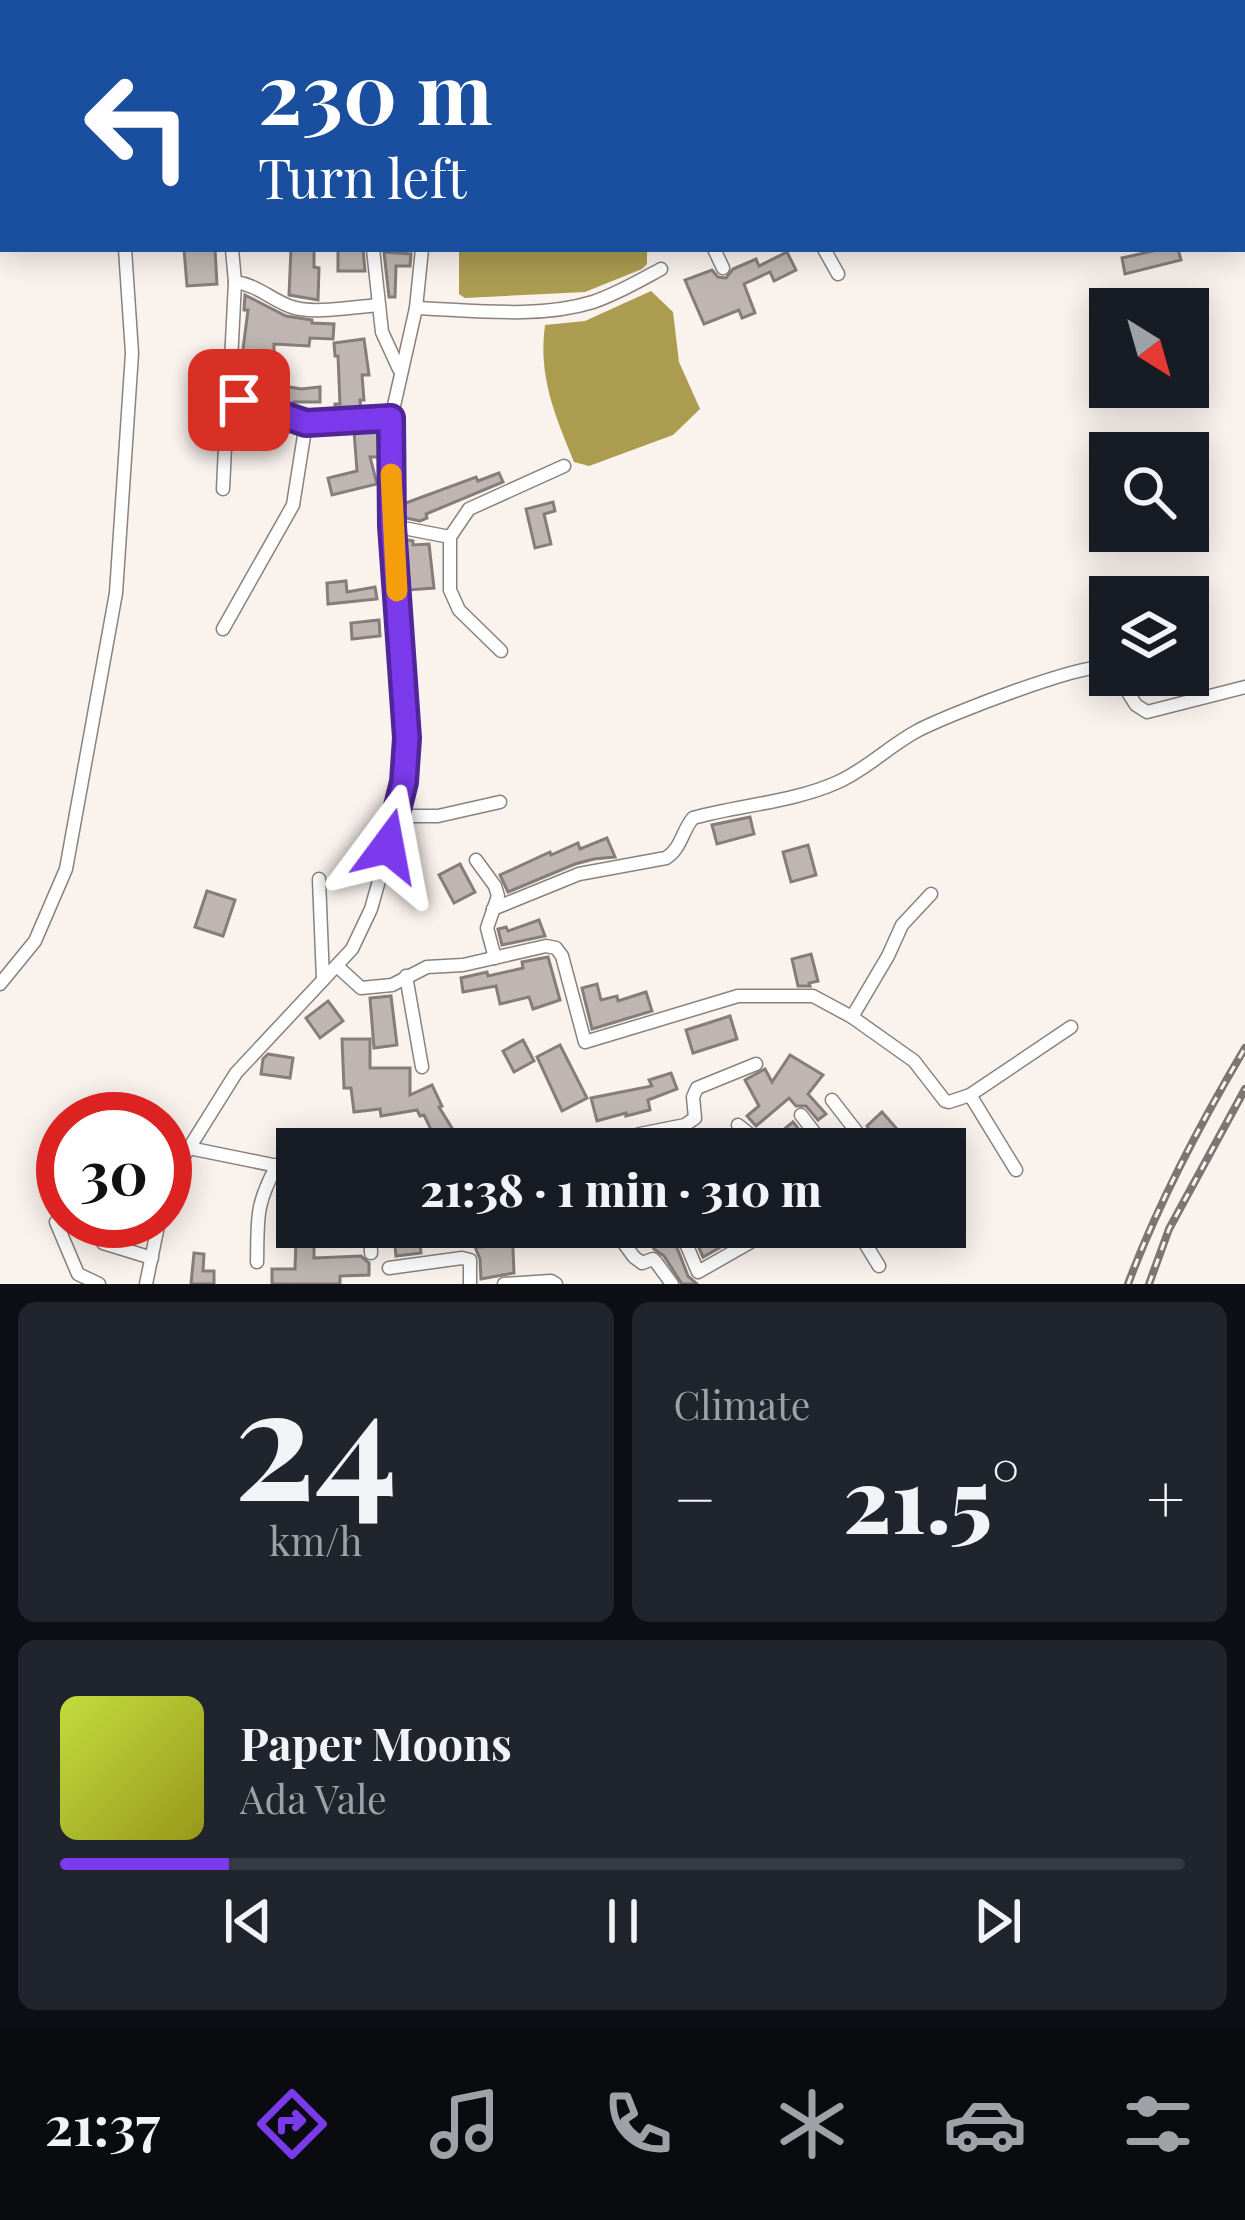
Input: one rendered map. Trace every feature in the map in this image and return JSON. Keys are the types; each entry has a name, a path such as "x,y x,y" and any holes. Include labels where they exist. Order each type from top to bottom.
{"street":[{"path":"0,984 35,941 65,869 116,593 132,353 125,252"},
{"path":"223,489 226,426 235,396 230,381 236,282 232,252"},
{"path":"373,252 386,346 400,371"},
{"path":"192,1143 236,1073 352,949 371,909 397,816 407,738 392,526 391,418 416,308 422,252"},
{"path":"715,252 723,268"},
{"path":"826,252 838,274"},
{"path":"416,308 569,307 608,296 661,269"},
{"path":"236,282 250,284 290,307 378,305"},
{"path":"235,396 306,423 391,418"},
{"path":"223,629 289,516 306,423"},
{"path":"501,651 459,610 450,590 450,537 469,509 564,466"},
{"path":"392,526 450,537"},
{"path":"493,909 579,874 670,856 693,818 820,789 866,767 928,726 1089,668"},
{"path":"1130,696 1147,712 1245,687"},
{"path":"397,816 438,815 500,802"},
{"path":"476,860 498,896 487,928 495,958"},
{"path":"319,879 323,980"},
{"path":"852,1018 902,925 931,894"},
{"path":"338,967 361,988 392,985 427,968 546,946 558,949 585,1042 738,996 813,996 914,1060 945,1101 970,1095 1071,1027"},
{"path":"406,976 422,1067"},
{"path":"670,1128 692,1121 697,1088 756,1064"},
{"path":"970,1095 1016,1170"},
{"path":"832,1100 854,1128"},
{"path":"801,1115 811,1128"},
{"path":"737,1125 741,1128"},
{"path":"192,1149 276,1165"},
{"path":"257,1262 257,1213 276,1169"},
{"path":"67,1248 78,1274 99,1284"},
{"path":"119,1248 152,1258"},
{"path":"146,1284 154,1248"},
{"path":"371,1248 371,1253"},
{"path":"628,1248 642,1264 653,1259 671,1284"},
{"path":"687,1248 698,1278 744,1248"},
{"path":"868,1248 879,1267"},
{"path":"389,1268 463,1258 470,1260 470,1284"},
{"path":"504,1284 556,1284"}],"shaded area":[{"path":"459,252 647,252 642,269 585,292 465,298 459,294"},
{"path":"651,291 673,312 679,362 700,409 673,435 589,466 574,462 546,379 545,325 585,321"}],"building":[{"path":"184,252 215,252 217,284 187,286"},
{"path":"291,252 314,252 314,267 319,268 318,300 289,295"},
{"path":"338,252 363,252 365,271 338,271"},
{"path":"384,252 411,254 410,266 396,266 395,297 389,297"},
{"path":"787,252 796,270 774,281 770,272 744,284 755,313 742,318 739,310 704,324 685,280 712,270 726,278 733,269 756,259 759,266"},
{"path":"1179,252 1181,260 1125,274 1122,258"},
{"path":"245,295 286,316 334,324 333,339 310,338 309,346 274,344 274,372 253,373 253,365 241,365 248,310 244,310"},
{"path":"364,339 369,375 362,375 361,410 335,411 335,404 340,404 334,343"},
{"path":"284,386 320,387 320,402 294,402 293,407 281,402"},
{"path":"377,430 380,457 370,457 377,484 332,495 328,478 357,471 354,431"},
{"path":"499,473 503,482 426,514 420,521 406,518 403,504"},
{"path":"553,502 555,511 544,514 551,544 535,548 526,509"},
{"path":"404,539 413,545 429,544 434,588 408,590"},
{"path":"346,581 347,592 375,587 377,599 328,604 327,583"},
{"path":"379,620 380,636 352,639 351,623"},
{"path":"750,817 754,834 717,844 712,825"},
{"path":"607,838 615,857 575,864 508,892 500,875 550,852 578,843 580,849"},
{"path":"808,845 816,875 791,882 783,852"},
{"path":"460,864 475,892 454,903 439,875"},
{"path":"207,891 235,900 223,936 195,927"},
{"path":"539,920 545,936 502,945 498,929 508,931"},
{"path":"811,954 818,981 798,986 792,959"},
{"path":"548,957 560,1000 533,1009 529,997 500,1004 496,986 463,992 461,978 523,968 522,962"},
{"path":"597,984 601,1000 617,996 618,1001 646,992 652,1011 592,1029 582,988"},
{"path":"391,996 397,1045 374,1048 370,998"},
{"path":"328,1001 343,1021 320,1038 306,1018"},
{"path":"730,1016 737,1039 693,1053 686,1030"},
{"path":"342,1039 370,1039 370,1068 410,1068 410,1095 432,1085 452,1128 430,1128 417,1110 381,1116 380,1109 354,1112 351,1088 344,1088"},
{"path":"523,1040 534,1061 514,1072 503,1051"},
{"path":"560,1045 587,1098 562,1111 537,1057"},
{"path":"268,1054 293,1058 290,1078 261,1074"},
{"path":"790,1055 823,1075 808,1094 826,1114 818,1120 806,1106 796,1106 789,1098 756,1126 747,1116 759,1106 745,1080 765,1069 772,1082"},
{"path":"671,1073 677,1089 648,1100 650,1110 597,1121 591,1098 652,1086 649,1080"},
{"path":"882,1112 896,1128 868,1128"},
{"path":"296,1248 314,1248 314,1258 361,1256 369,1263 369,1275 340,1276 340,1284 272,1284 272,1269 295,1269"},
{"path":"395,1248 420,1248 421,1253 396,1256"},
{"path":"475,1248 513,1248 514,1273 481,1279"},
{"path":"677,1248 688,1276 697,1284 682,1284 654,1249"},
{"path":"194,1253 204,1254 203,1271 214,1271 214,1284 191,1284"}],"railway":[{"path":"1128,1284 1181,1163 1245,1048"},
{"path":"1149,1284 1169,1229 1245,1089"}],"slow traffic":[{"path":"391,474 397,591"}],"route":[{"path":"239,400 306,423 391,418 392,526 407,738 404,782 388,846"}]}
